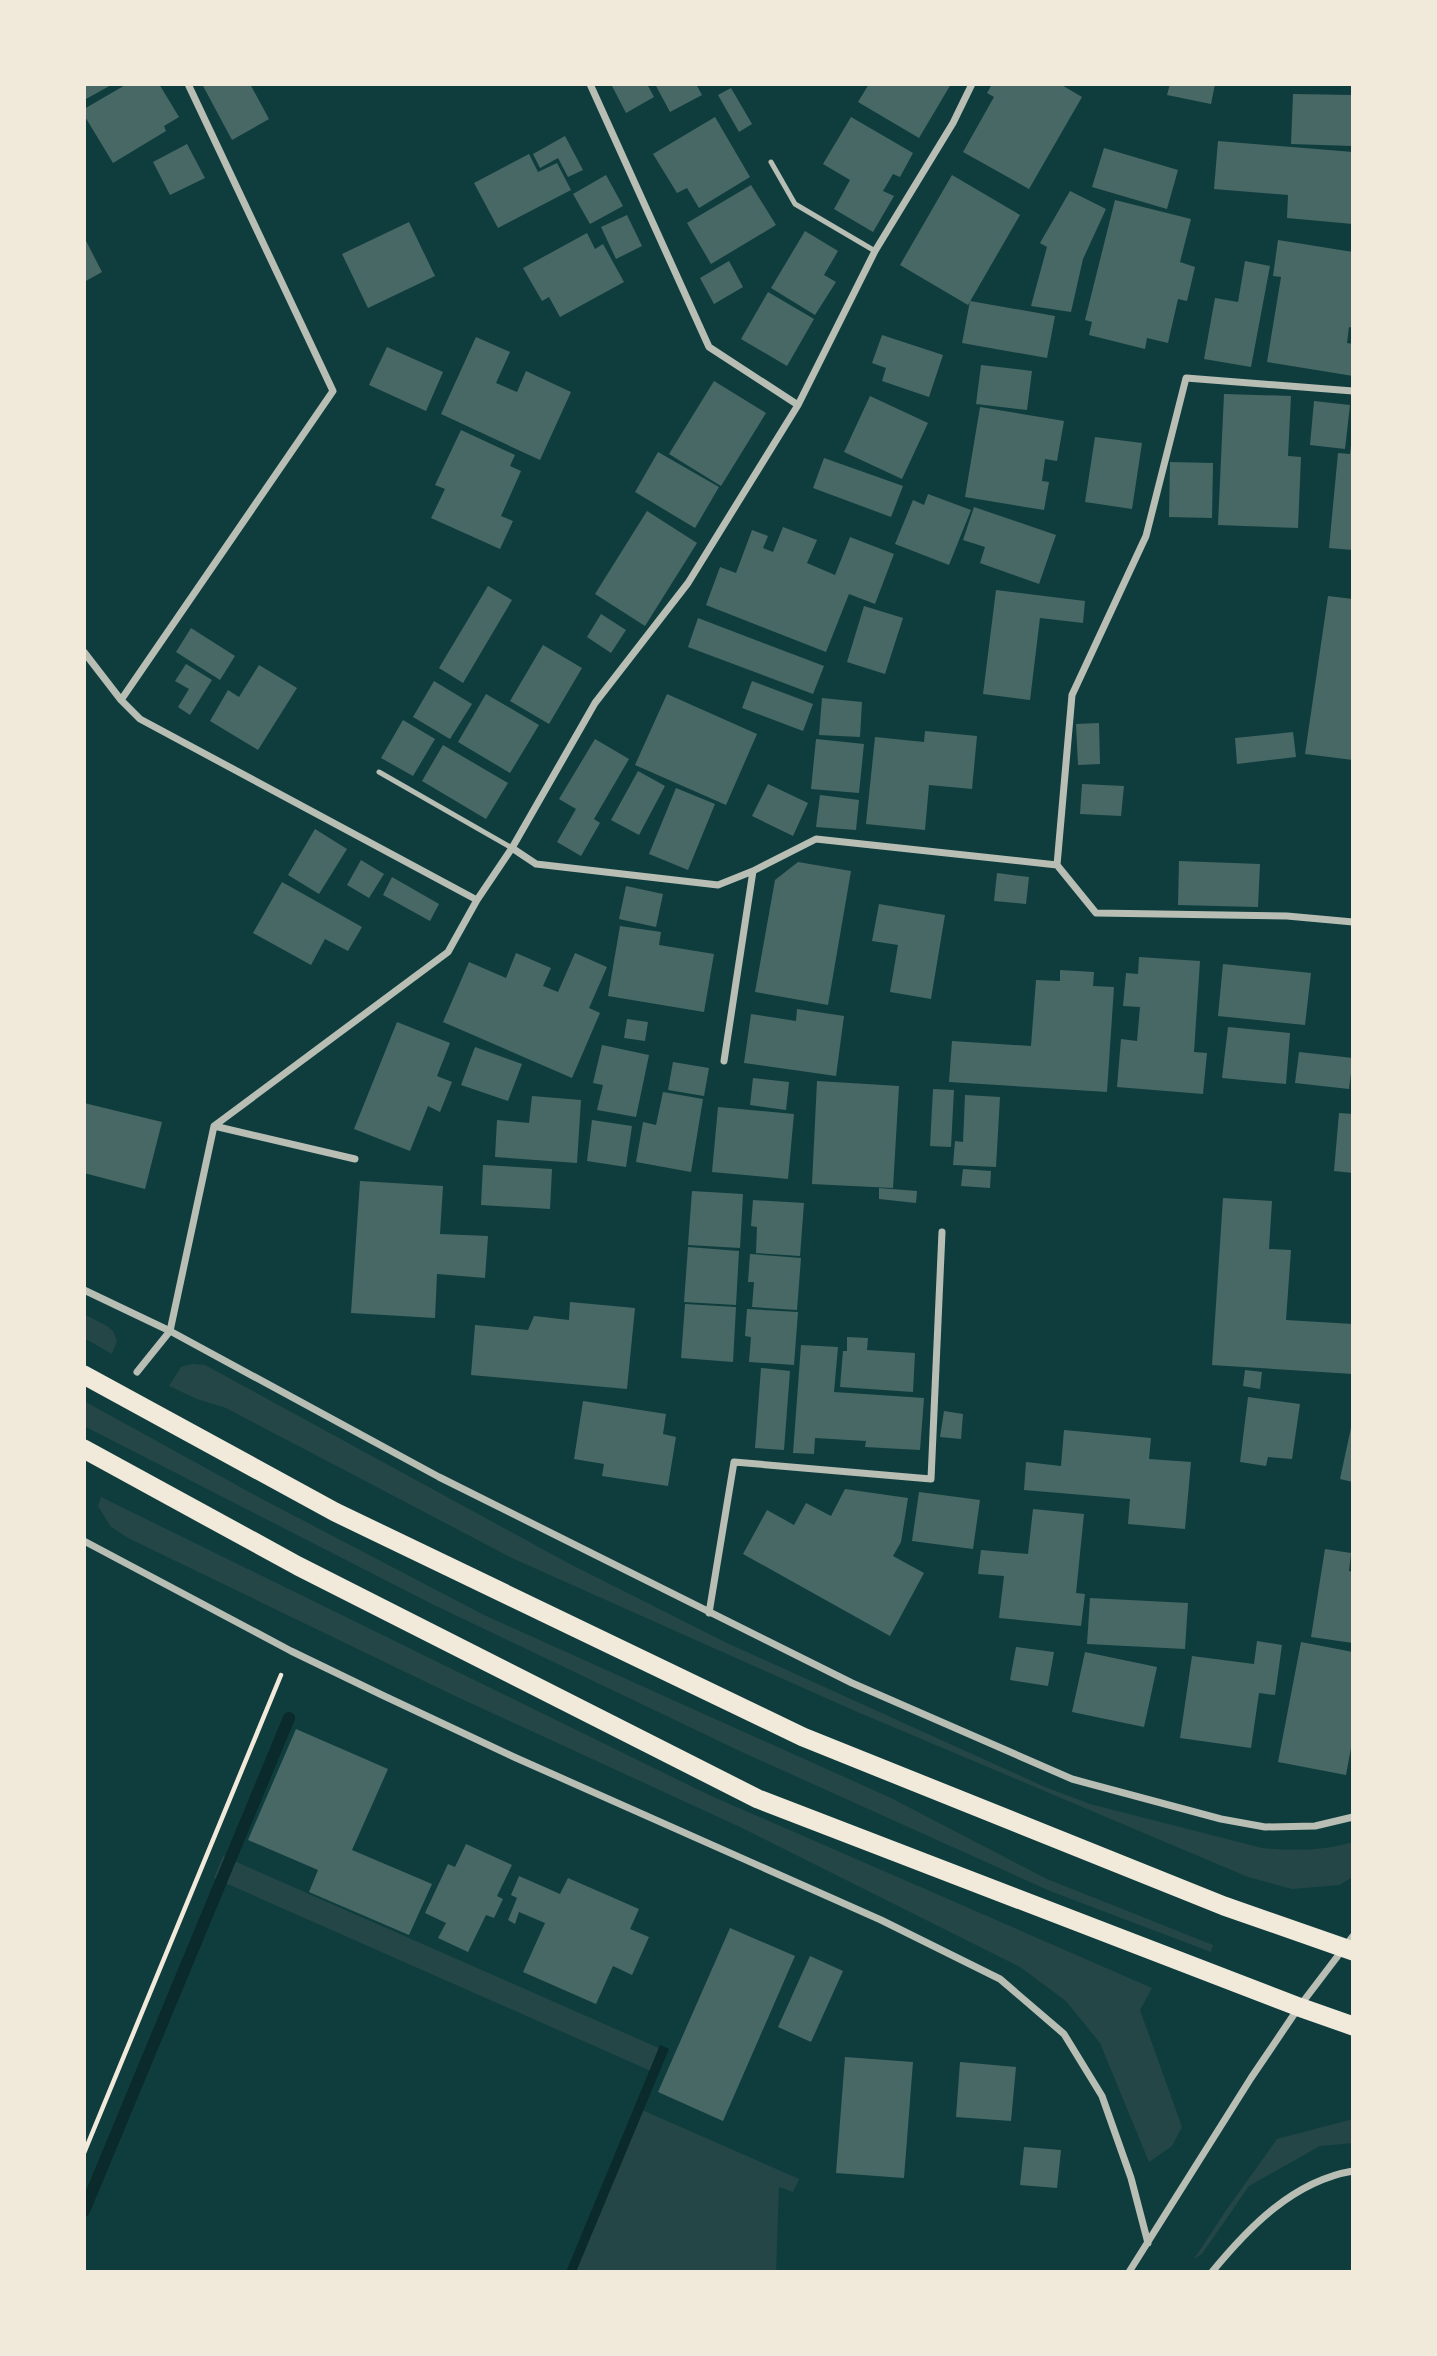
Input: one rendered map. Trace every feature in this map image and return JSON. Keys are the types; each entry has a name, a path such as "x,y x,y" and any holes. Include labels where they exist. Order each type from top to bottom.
{"highway":[{"path":"84,1376 335,1512 803,1737 1224,1906 1350,1945"},
{"path":"84,1449 298,1566 758,1799 1353,2026"}],"street":[{"path":"121,700 333,391 188,84"},
{"path":"590,84 709,347 798,405"},
{"path":"136,1372 170,1331 214,1126 448,952 477,900 512,848 595,703 688,583 798,405 875,251 953,123 972,84"},
{"path":"1353,391 1186,378 1146,536 1072,695 1058,865 1096,913 1287,916 1353,922"},
{"path":"84,652 121,700 140,719 477,900"},
{"path":"512,848 536,864 718,884 753,871 816,839 1058,865"},
{"path":"724,1061 753,871"},
{"path":"214,1126 355,1159"},
{"path":"709,1613 734,1462 931,1479 942,1232"},
{"path":"84,1290 170,1331 439,1477 852,1684 1072,1779 1222,1819 1265,1827 1315,1826 1353,1817"},
{"path":"84,1541 291,1651 514,1757 881,1920 1000,1979 1063,2034 1102,2096 1131,2178 1148,2243"},
{"path":"1132,2271 1231,2109 1299,2007 1350,1945"},
{"path":"1212,2272 1261,2217 1312,2184 1353,2171"}],"lane":[{"path":"771,162 795,204 875,251"},
{"path":"379,772 512,848"}],"path":[{"path":"84,2153 291,1651"}],"shaded area":[{"path":"84,1314 113,1331 117,1341 112,1354 84,1338"},
{"path":"205,1365 568,1563 727,1643 1045,1787 1090,1804 1262,1848 1308,1850 1353,1842 1353,1877 1339,1885 1292,1889 1248,1877 855,1711 514,1559 226,1408 169,1386 181,1367"},
{"path":"84,1401 262,1499 484,1615 891,1798 1047,1879 1213,1945 1211,1952 1050,1891 744,1753 432,1604 84,1426"},
{"path":"101,1497 709,1795 1152,1988 1140,2010 1182,2127 1172,2146 1149,2162 1100,2043 1066,2001 1020,1967 740,1827 453,1695 130,1539 111,1527 98,1506"},
{"path":"223,1856 661,2049 651,2071 214,1878"},
{"path":"660,2045 669,2049 576,2272 566,2272"},
{"path":"642,2110 799,2179 793,2192 779,2187 776,2272 574,2272"},
{"path":"1353,2119 1353,2143 1320,2146 1249,2186 1202,2254 1194,2259 1277,2139"}],"building":[{"path":"84,84 113,84 86,99"},
{"path":"127,84 159,84 179,117 164,126 166,131 113,163 84,115 84,109"},
{"path":"202,84 250,84 269,119 232,140"},
{"path":"611,84 647,84 654,97 626,113"},
{"path":"655,84 696,84 702,95 670,112"},
{"path":"869,84 951,84 919,138 858,102"},
{"path":"992,84 1060,84 1082,97 1029,189 963,152 994,97 987,93"},
{"path":"1170,84 1215,84 1211,104 1167,95"},
{"path":"731,88 752,124 739,132 718,95"},
{"path":"1293,94 1353,95 1353,146 1291,144"},
{"path":"715,117 750,177 699,208 687,188 677,193 653,154"},
{"path":"851,117 913,153 900,177 893,174 883,191 894,196 873,232 834,209 850,180 823,164"},
{"path":"565,136 583,170 568,177 558,158 540,168 533,154"},
{"path":"1218,141 1353,152 1353,224 1287,218 1288,195 1214,189"},
{"path":"187,144 205,178 170,195 153,162"},
{"path":"1104,148 1178,170 1167,209 1092,187"},
{"path":"529,154 538,172 557,163 571,190 498,228 474,183"},
{"path":"606,175 623,206 590,224 573,194"},
{"path":"952,175 1020,215 968,305 900,265"},
{"path":"751,185 776,225 711,264 687,223"},
{"path":"1070,191 1106,209 1083,259 1071,312 1031,306 1047,247 1040,243"},
{"path":"1115,200 1191,219 1180,262 1195,267 1187,301 1178,299 1168,343 1147,338 1145,349 1089,335 1092,322 1085,320"},
{"path":"627,215 642,246 616,259 601,227"},
{"path":"409,222 435,276 368,308 342,254"},
{"path":"805,231 838,251 824,275 836,282 815,315 771,288"},
{"path":"587,233 595,249 603,244 624,282 560,317 549,297 542,301 523,268"},
{"path":"84,237 102,272 84,282"},
{"path":"1278,240 1353,252 1353,328 1349,327 1347,343 1353,344 1353,376 1267,362 1281,277 1273,276"},
{"path":"729,261 743,287 714,304 700,278"},
{"path":"1245,261 1270,266 1251,367 1204,359 1215,298 1238,302"},
{"path":"768,292 814,319 787,366 741,339"},
{"path":"970,301 1055,316 1047,358 962,343"},
{"path":"882,335 943,355 929,397 882,381 886,368 872,363"},
{"path":"476,337 510,352 496,383 517,392 526,371 571,392 540,460 441,414"},
{"path":"387,347 443,372 426,411 369,385"},
{"path":"981,365 1032,371 1027,410 976,404"},
{"path":"714,381 766,413 721,486 669,454"},
{"path":"1224,394 1291,396 1288,456 1301,457 1298,528 1218,525"},
{"path":"870,396 928,423 902,479 844,452"},
{"path":"1314,401 1350,405 1345,449 1310,445"},
{"path":"980,407 1064,421 1057,461 1045,459 1042,481 1049,482 1044,510 965,497"},
{"path":"461,430 515,455 510,466 521,471 501,516 513,521 500,549 431,518 445,489 435,485"},
{"path":"1095,437 1142,443 1132,509 1085,502"},
{"path":"1351,445 1353,550 1329,548 1338,453 1350,454"},
{"path":"658,452 719,487 695,528 635,492"},
{"path":"824,458 903,486 891,517 813,488"},
{"path":"1170,462 1213,463 1212,518 1169,517"},
{"path":"928,494 971,510 949,565 895,544 913,500 924,505"},
{"path":"974,507 1056,535 1039,584 980,563 985,547 963,540"},
{"path":"647,511 697,543 645,626 595,594"},
{"path":"783,527 817,540 807,563 835,575 850,537 894,554 875,604 849,594 826,652 706,605 720,567 736,573 752,530 768,536 763,548 773,552"},
{"path":"488,586 512,600 463,683 439,668"},
{"path":"996,590 1085,601 1083,623 1040,618 1030,700 983,694"},
{"path":"1328,596 1353,599 1353,760 1305,754"},
{"path":"864,606 903,618 885,674 847,662"},
{"path":"601,614 626,630 611,653 587,637"},
{"path":"698,618 824,666 813,694 688,647"},
{"path":"191,628 235,656 220,680 176,652"},
{"path":"543,645 582,668 549,724 510,701"},
{"path":"186,664 212,680 190,715 178,707 189,689 175,681"},
{"path":"259,665 297,688 258,750 210,721 228,690 239,697"},
{"path":"434,681 472,704 450,739 413,717"},
{"path":"752,681 813,704 803,731 742,708"},
{"path":"486,694 539,725 510,773 458,742"},
{"path":"667,694 757,734 726,805 635,765"},
{"path":"822,698 862,702 860,737 819,735"},
{"path":"403,720 435,739 413,776 381,758"},
{"path":"1099,723 1100,764 1078,765 1076,724"},
{"path":"925,731 977,736 972,789 929,785 925,830 866,824 875,737 924,742"},
{"path":"1293,732 1296,757 1237,764 1235,738"},
{"path":"595,739 629,759 594,819 600,823 581,856 557,842 576,809 559,799"},
{"path":"816,739 864,744 859,793 811,789"},
{"path":"443,745 508,783 486,819 422,781"},
{"path":"638,771 665,786 639,835 611,820"},
{"path":"768,784 808,803 793,836 752,816"},
{"path":"1082,784 1124,786 1121,816 1080,814"},
{"path":"676,788 715,804 688,870 649,854"},
{"path":"820,795 859,800 856,830 816,827"},
{"path":"315,829 347,849 319,894 288,875"},
{"path":"361,860 384,874 369,898 347,885"},
{"path":"1179,861 1260,864 1258,907 1178,905"},
{"path":"798,862 851,871 828,1005 755,992 775,880"},
{"path":"997,873 1029,877 1026,904 994,901"},
{"path":"392,877 439,904 430,921 383,895"},
{"path":"282,882 362,927 348,951 325,939 311,965 253,933"},
{"path":"626,886 663,894 656,927 619,919"},
{"path":"879,904 945,915 931,999 890,992 898,945 872,941"},
{"path":"620,926 661,932 659,945 714,954 704,1012 608,996"},
{"path":"516,953 551,968 543,986 558,992 575,953 607,967 589,1008 600,1013 572,1078 443,1022 469,962 506,978"},
{"path":"1139,957 1200,961 1194,1052 1207,1053 1203,1094 1117,1087 1121,1039 1137,1041 1140,1007 1123,1006 1126,973 1138,974"},
{"path":"1223,964 1311,973 1305,1025 1218,1016"},
{"path":"1060,970 1094,972 1093,986 1114,987 1107,1092 949,1082 952,1041 1031,1046 1036,980 1060,981"},
{"path":"797,1009 844,1016 836,1076 744,1063 751,1014 796,1021"},
{"path":"627,1019 648,1022 645,1041 624,1038"},
{"path":"397,1022 450,1043 437,1076 452,1082 440,1112 428,1106 410,1151 354,1129"},
{"path":"1228,1027 1290,1033 1286,1084 1222,1078"},
{"path":"602,1045 649,1055 636,1117 597,1110 603,1085 593,1083"},
{"path":"475,1047 522,1064 508,1101 461,1085"},
{"path":"1299,1052 1353,1058 1349,1089 1295,1083"},
{"path":"673,1062 709,1068 704,1096 668,1090"},
{"path":"753,1078 789,1082 786,1110 750,1105"},
{"path":"817,1081 899,1086 893,1188 812,1184"},
{"path":"933,1089 954,1090 951,1147 930,1146"},
{"path":"663,1092 703,1099 691,1172 636,1162 643,1122 656,1125"},
{"path":"965,1095 1000,1097 996,1167 953,1165 955,1141 963,1142"},
{"path":"532,1096 581,1100 577,1163 495,1157 497,1120 529,1123"},
{"path":"84,1103 162,1122 145,1189 84,1173"},
{"path":"718,1107 794,1114 788,1179 712,1172"},
{"path":"1339,1113 1353,1114 1353,1173 1334,1171"},
{"path":"592,1120 632,1126 626,1167 587,1161"},
{"path":"483,1165 552,1169 550,1209 481,1205"},
{"path":"963,1169 991,1171 990,1188 961,1186"},
{"path":"360,1181 443,1186 440,1234 488,1236 485,1278 437,1274 435,1318 351,1313"},
{"path":"879,1188 917,1191 916,1203 879,1199"},
{"path":"692,1191 743,1194 740,1248 688,1245"},
{"path":"1223,1198 1272,1201 1269,1249 1291,1250 1286,1320 1353,1324 1353,1374 1212,1365"},
{"path":"753,1200 804,1203 800,1256 756,1253 757,1227 751,1226"},
{"path":"688,1247 739,1251 736,1305 684,1302"},
{"path":"750,1254 801,1258 797,1310 752,1307 754,1282 748,1282"},
{"path":"570,1302 635,1308 627,1389 471,1375 475,1325 528,1330 534,1316 569,1320"},
{"path":"685,1304 736,1307 733,1362 681,1358"},
{"path":"747,1309 798,1312 794,1365 749,1362 751,1337 745,1336"},
{"path":"847,1337 868,1338 867,1350 915,1353 913,1392 840,1387"},
{"path":"801,1345 838,1347 834,1392 924,1398 920,1450 865,1447 866,1441 815,1438 814,1454 793,1453"},
{"path":"761,1368 790,1371 784,1450 755,1448"},
{"path":"1245,1370 1262,1372 1260,1389 1243,1386"},
{"path":"1248,1397 1300,1404 1292,1459 1268,1457 1266,1466 1240,1462"},
{"path":"583,1401 666,1414 663,1434 676,1437 668,1486 602,1476 604,1464 574,1459"},
{"path":"944,1411 963,1414 961,1439 940,1437"},
{"path":"1353,1423 1353,1482 1340,1479"},
{"path":"1064,1430 1151,1438 1149,1459 1191,1462 1185,1529 1128,1524 1130,1499 1024,1490 1026,1462 1061,1466"},
{"path":"845,1489 908,1498 901,1542 893,1556 924,1573 890,1636 743,1554 767,1510 794,1525 806,1503 831,1516"},
{"path":"919,1492 980,1500 973,1549 912,1541"},
{"path":"1033,1509 1084,1514 1076,1593 1085,1594 1081,1626 999,1618 1004,1576 978,1574 981,1550 1028,1554"},
{"path":"1325,1549 1351,1553 1349,1571 1353,1572 1353,1643 1311,1637"},
{"path":"1090,1598 1188,1603 1185,1649 1087,1644"},
{"path":"1257,1641 1282,1645 1275,1695 1259,1693 1251,1748 1180,1738 1192,1656 1254,1664"},
{"path":"1301,1642 1353,1652 1353,1737 1346,1775 1278,1762"},
{"path":"1016,1647 1054,1652 1048,1686 1010,1680"},
{"path":"1085,1652 1157,1667 1144,1727 1072,1712"},
{"path":"296,1729 388,1769 352,1850 432,1884 409,1935 309,1892 318,1870 248,1840"},
{"path":"466,1844 512,1865 497,1896 503,1899 494,1918 486,1915 468,1952 438,1938 446,1923 425,1913 448,1864 455,1867"},
{"path":"519,1876 560,1894 568,1878 639,1909 630,1929 649,1937 632,1975 613,1966 596,2004 523,1972 545,1923 519,1912 515,1924 508,1920 517,1898 511,1895"},
{"path":"730,1928 795,1956 723,2121 658,2092"},
{"path":"810,1956 843,1971 811,2042 778,2027"},
{"path":"845,2057 913,2062 904,2178 836,2173"},
{"path":"960,2062 1016,2067 1011,2121 956,2117"},
{"path":"1024,2147 1061,2150 1057,2188 1020,2185"}],"waterway":[{"path":"84,2211 289,1718"}]}
